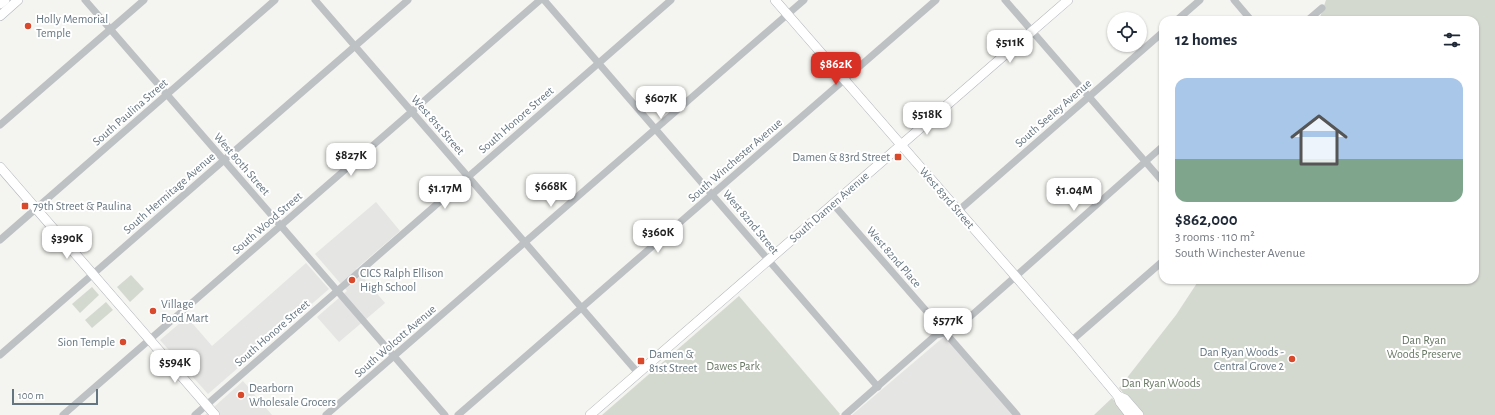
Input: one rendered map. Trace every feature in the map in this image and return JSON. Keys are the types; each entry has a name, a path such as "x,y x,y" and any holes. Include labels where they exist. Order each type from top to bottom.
{"street":[{"path":"0,4 5,0"},
{"path":"0,16 18,0"},
{"name":"West 80th Street","path":"84,0 445,415"},
{"path":"0,125 144,0"},
{"name":"South Paulina Street","path":"0,240 275,0"},
{"name":"West 81st Street","path":"315,0 638,373"},
{"name":"South Hermitage Avenue","path":"0,355 408,0"},
{"name":"South Wood Street","path":"63,415 540,0"},
{"name":"West 82nd Street","path":"544,0 878,387"},
{"name":"South Honore Street","path":"195,415 671,0"},
{"name":"West 83rd Street","path":"775,0 1071,341 1118,396 1120,402 1130,415"},
{"name":"South Wolcott Avenue","path":"326,415 804,0"},
{"name":"South Winchester Avenue","path":"458,415 936,0"},
{"path":"1005,0 1159,178"},
{"name":"South Damen Avenue","path":"590,415 1068,0"},
{"path":"1182,16 1200,0"},
{"path":"1234,0 1248,16"},
{"path":"1313,16 1322,8"},
{"name":"South Seeley Avenue","path":"958,211 1159,36"},
{"path":"846,415 936,335 955,330 1159,150"},
{"path":"0,167 216,415"},
{"name":"West 82nd Place","path":"833,204 1017,415"},
{"path":"1071,341 1159,264"},
{"name":"West 83rd Street","path":"1118,396 1125,399 1139,415"}],"shaded area":[{"name":"CICS Ralph Ellison High School","path":"376,202 400,231 356,269 385,303 339,342 317,317 347,291 315,254"},
{"path":"306,263 329,289 208,394 160,340 187,317 212,346"},
{"path":"946,335 1016,415 852,415"},
{"name":"Dearborn Wholesale Grocers","path":"243,381 272,415 205,415"}],"green space":[{"name":"Dan Ryan Woods Preserve","path":"1326,0 1495,0 1495,415 1142,415 1119,388 1176,315 1196,284 1479,284 1479,16 1320,16"},
{"path":"131,275 144,289 130,302 117,287"},
{"path":"92,287 99,295 80,313 72,304"},
{"name":"Dawes Park","path":"739,296 840,414 839,415 602,415"},
{"path":"106,302 113,310 92,328 85,320"},
{"name":"Dan Ryan Woods","path":"1112,398 1127,415 1094,415"}],"place":[{"name":"Holly Memorial Temple","path":"28,26"},
{"name":"Damen & 83rd Street","path":"898,157"},
{"name":"79th Street & Paulina","path":"25,206"},
{"name":"CICS Ralph Ellison High School","path":"352,280"},
{"name":"Village Food Mart","path":"153,311"},
{"name":"Sion Temple","path":"123,342"},
{"name":"Dan Ryan Woods - Central Grove 2","path":"1292,359"},
{"name":"Damen & 81st Street","path":"641,361"},
{"name":"Dearborn Wholesale Grocers","path":"241,395"}]}
